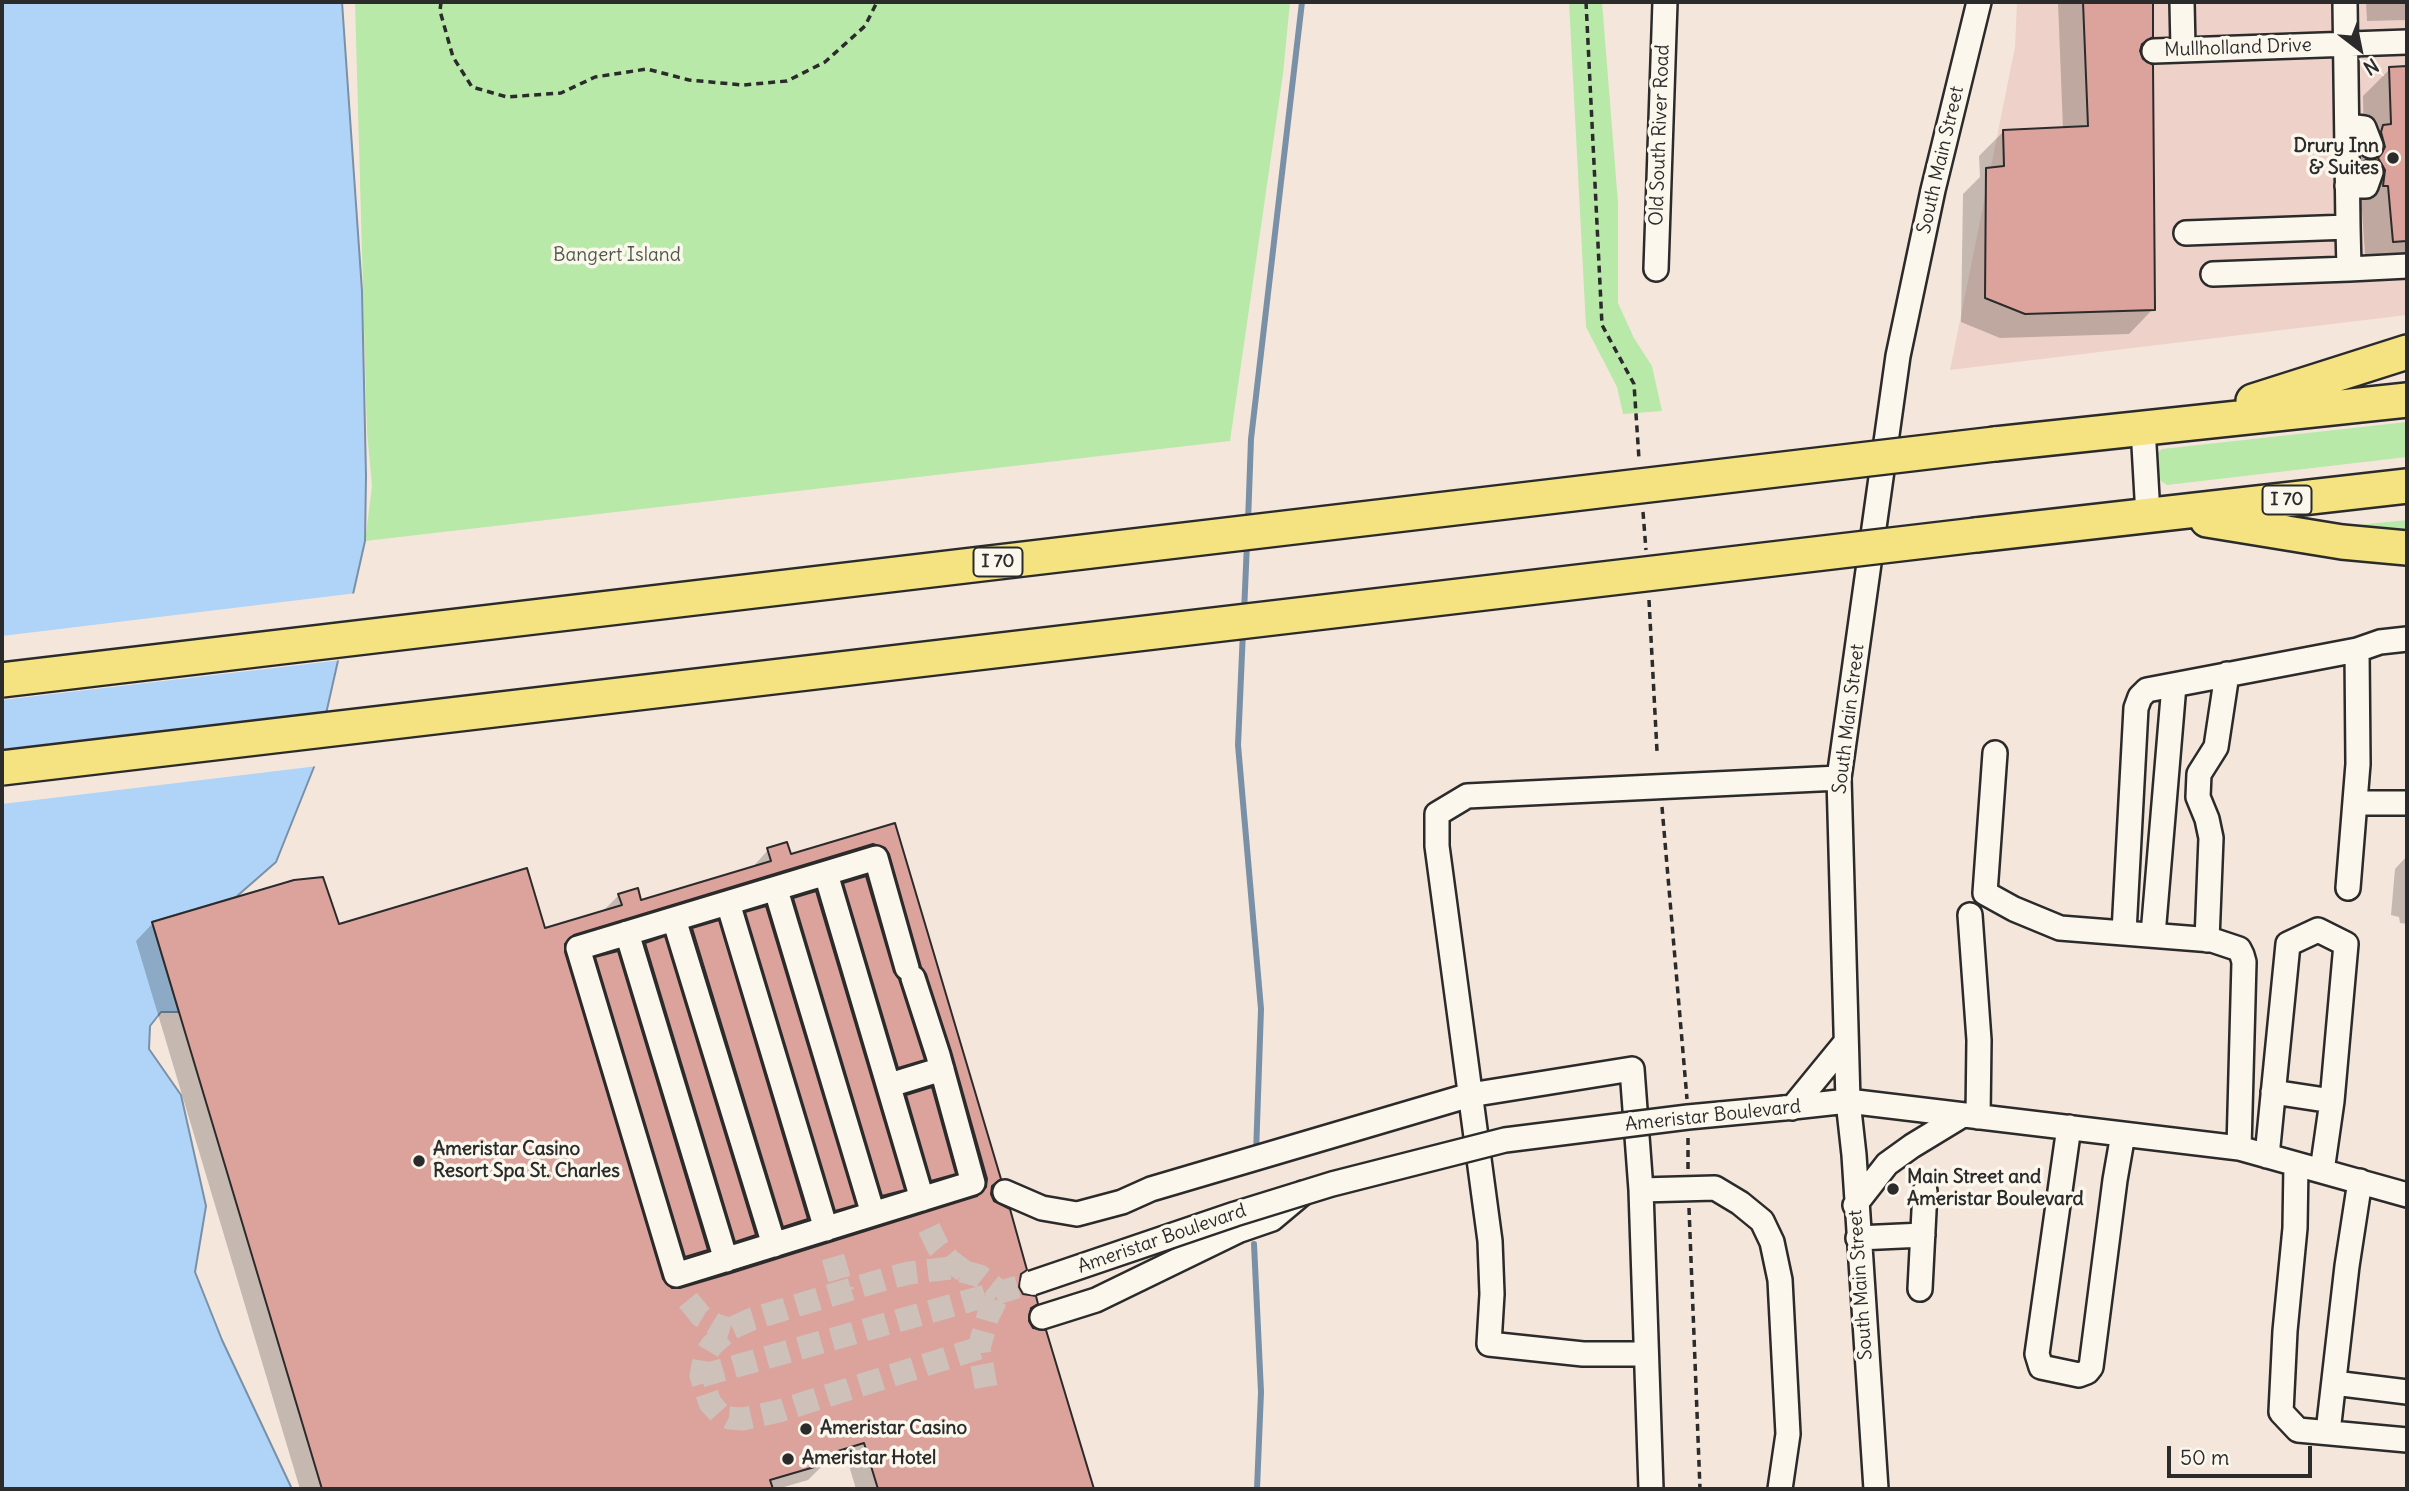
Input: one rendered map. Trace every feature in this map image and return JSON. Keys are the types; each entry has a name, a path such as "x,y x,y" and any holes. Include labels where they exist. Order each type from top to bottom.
{"highway":[{"path":"2184,423 2407,352"},
{"name":"I 70","path":"2,680 1995,444 2407,400"},
{"name":"I 70","path":"2,768 2407,486"},
{"path":"2157,514 2342,542 2407,548"}],"street":[{"name":"Old South River Road","path":"1656,269 1665,2"},
{"name":"South Main Street","path":"1876,1489 1848,1101 1839,778 1898,356 1933,190 1979,2"},
{"path":"2182,2 2183,49"},
{"path":"2345,2 2349,270"},
{"name":"Mullholland Drive","path":"2154,51 2407,42"},
{"path":"2347,126 2364,128 2371,146"},
{"path":"2347,186 2366,186 2371,172"},
{"path":"2186,233 2348,227"},
{"path":"2213,274 2407,266"},
{"path":"2143,428 2157,514"},
{"path":"2124,932 2136,708 2140,697 2147,690 2357,650 2380,642 2407,639"},
{"path":"2348,888 2358,738 2357,650"},
{"path":"2207,940 2211,838 2198,797 2199,774 2216,747 2227,674"},
{"path":"2153,935 2174,685"},
{"path":"1995,752 1985,893 2014,909 2060,928 2207,940 2239,949 2244,962 2239,1148"},
{"path":"1646,1354 1583,1354 1489,1344 1492,1294 1490,1241 1437,846 1437,814 1466,796 1839,778"},
{"path":"2355,803 2407,803"},
{"path":"876,858 942,1069 972,1183 676,1275 578,948 826,874 876,858"},
{"path":"826,874 922,1199"},
{"path":"776,890 873,1214"},
{"path":"728,903 826,1229"},
{"path":"1856,1205 1887,1164 1912,1146 1970,1116 1979,1040 1970,915"},
{"path":"674,919 774,1245"},
{"path":"2267,1156 2288,944 2318,930 2346,944 2332,1101 2322,1171"},
{"path":"627,933 726,1260"},
{"path":"1788,1108 1846,1042"},
{"path":"890,1085 942,1069"},
{"path":"1004,1192 1042,1208 1077,1214 1122,1202 1151,1189 1471,1095 1632,1069 1641,1189 1651,1489"},
{"path":"2273,1092 2332,1101"},
{"name":"Ameristar Boulevard","path":"1031,1283 1304,1193 1505,1140 1688,1117 1848,1101 2239,1148 2407,1195"},
{"path":"2069,1127 2037,1354 2041,1367 2079,1375 2091,1367 2123,1134"},
{"path":"2296,1164 2295,1228 2285,1331 2281,1412 2298,1430 2407,1440"},
{"path":"2328,1432 2347,1266 2360,1181"},
{"path":"1641,1189 1715,1188 1762,1221 1772,1242 1780,1280 1788,1434 1780,1489"},
{"path":"1920,1289 1925,1191"},
{"path":"1042,1317 1096,1300 1240,1230 1272,1219 1304,1193"},
{"path":"1858,1238 1923,1235"},
{"path":"2334,1383 2407,1392"}],"path":[{"path":"441,2 440,11 453,57 472,87 507,97 561,93 595,77 648,69 688,80 743,85 787,81 825,62 865,26 877,2"},
{"path":"1586,2 1602,325 1634,384 1640,467"},
{"path":"1643,509 1646,550"},
{"path":"1649,592 1654,648 1657,751"},
{"path":"1662,805 1688,1117 1688,1188 1700,1489"}],"shaded area":[{"path":"2017,2 2407,2 2407,315 1950,370 2015,47"}],"green space":[{"name":"Bangert Island","path":"355,2 1290,2 1283,74 1230,441 365,541 372,486 367,432"},
{"path":"1569,2 1602,2 1618,203 1618,303 1634,338 1652,366 1662,411 1623,414 1617,387 1586,327"},
{"path":"2407,422 2407,457 2167,485 2158,479 2154,470 2155,455 2162,449"},
{"path":"2407,520 2407,533 2338,527"}],"water":[{"path":"2,2 342,2 362,291 365,541 314,767 276,862 236,897 152,922 179,1012 161,1012 150,1026 149,1049 181,1095 206,1206 195,1272 222,1340 292,1489 2,1489"}],"pier":[{"path":"357,593 342,660 2,700 2,636"},
{"path":"331,711 318,766 2,804 2,749"}],"building":[{"path":"2083,2 2153,2 2153,37 2142,44 2140,51 2143,59 2153,65 2155,310 2025,314 1985,298 1986,168 2004,166 2003,130 2088,126"},
{"name":"Drury Inn & Suites","path":"2407,66 2407,241 2393,242 2388,186 2383,186 2385,170 2378,158 2385,147 2381,132 2383,125 2391,124 2389,67"},
{"name":"Ameristar Casino Resort Spa St. Charles","path":"895,823 1001,1179 992,1186 991,1194 994,1201 1010,1209 1027,1270 1021,1274 1019,1287 1023,1294 1036,1296 1038,1304 1031,1308 1029,1321 1033,1328 1046,1330 1094,1489 878,1489 864,1443 825,1455 828,1463 770,1480 773,1489 322,1489 152,922 294,880 323,877 339,924 527,868 545,928 622,905 618,894 638,888 641,900 771,861 767,848 787,842 791,854","holes":["873,844 885,848 921,967 926,974 951,1051 987,1179 986,1187 977,1196 731,1273 672,1288 663,1279 565,952 565,944 574,935"]},
{"path":"866,876 894,972 899,979 925,1060 898,1068 843,883"},
{"path":"816,891 905,1190 882,1196 793,898"},
{"path":"766,906 856,1205 835,1211 745,912"},
{"path":"719,920 808,1219 783,1227 692,928"},
{"path":"665,936 756,1235 735,1242 645,943"},
{"path":"618,951 708,1250 685,1257 595,957"},
{"path":"932,1087 956,1174 931,1181 906,1095"}],"waterway":[{"path":"1248,522 1251,439 1302,2"},
{"path":"1244,613 1247,543"},
{"path":"1243,631 1238,745 1261,1009 1256,1154"},
{"path":"1254,1244 1261,1392 1257,1489"}],"tunnel":[{"path":"929,1228 938,1247 964,1271"},
{"path":"833,1257 843,1292"},
{"path":"979,1348 779,1411 743,1419 729,1418 719,1413 710,1403 701,1376 704,1358 711,1346 730,1329 752,1319 885,1279 950,1268 980,1276 1000,1292"},
{"path":"701,1376 1032,1283"},
{"path":"986,1387 979,1348 988,1316 1000,1292"},
{"path":"688,1300 701,1316 730,1329"}],"place":[{"name":"Drury Inn & Suites","path":"2393,158"},
{"name":"Ameristar Casino Resort Spa St. Charles","path":"419,1161"},
{"name":"Main Street and Ameristar Boulevard","path":"1893,1189"},
{"name":"Ameristar Casino","path":"806,1429"},
{"name":"Ameristar Hotel","path":"788,1459"}]}
